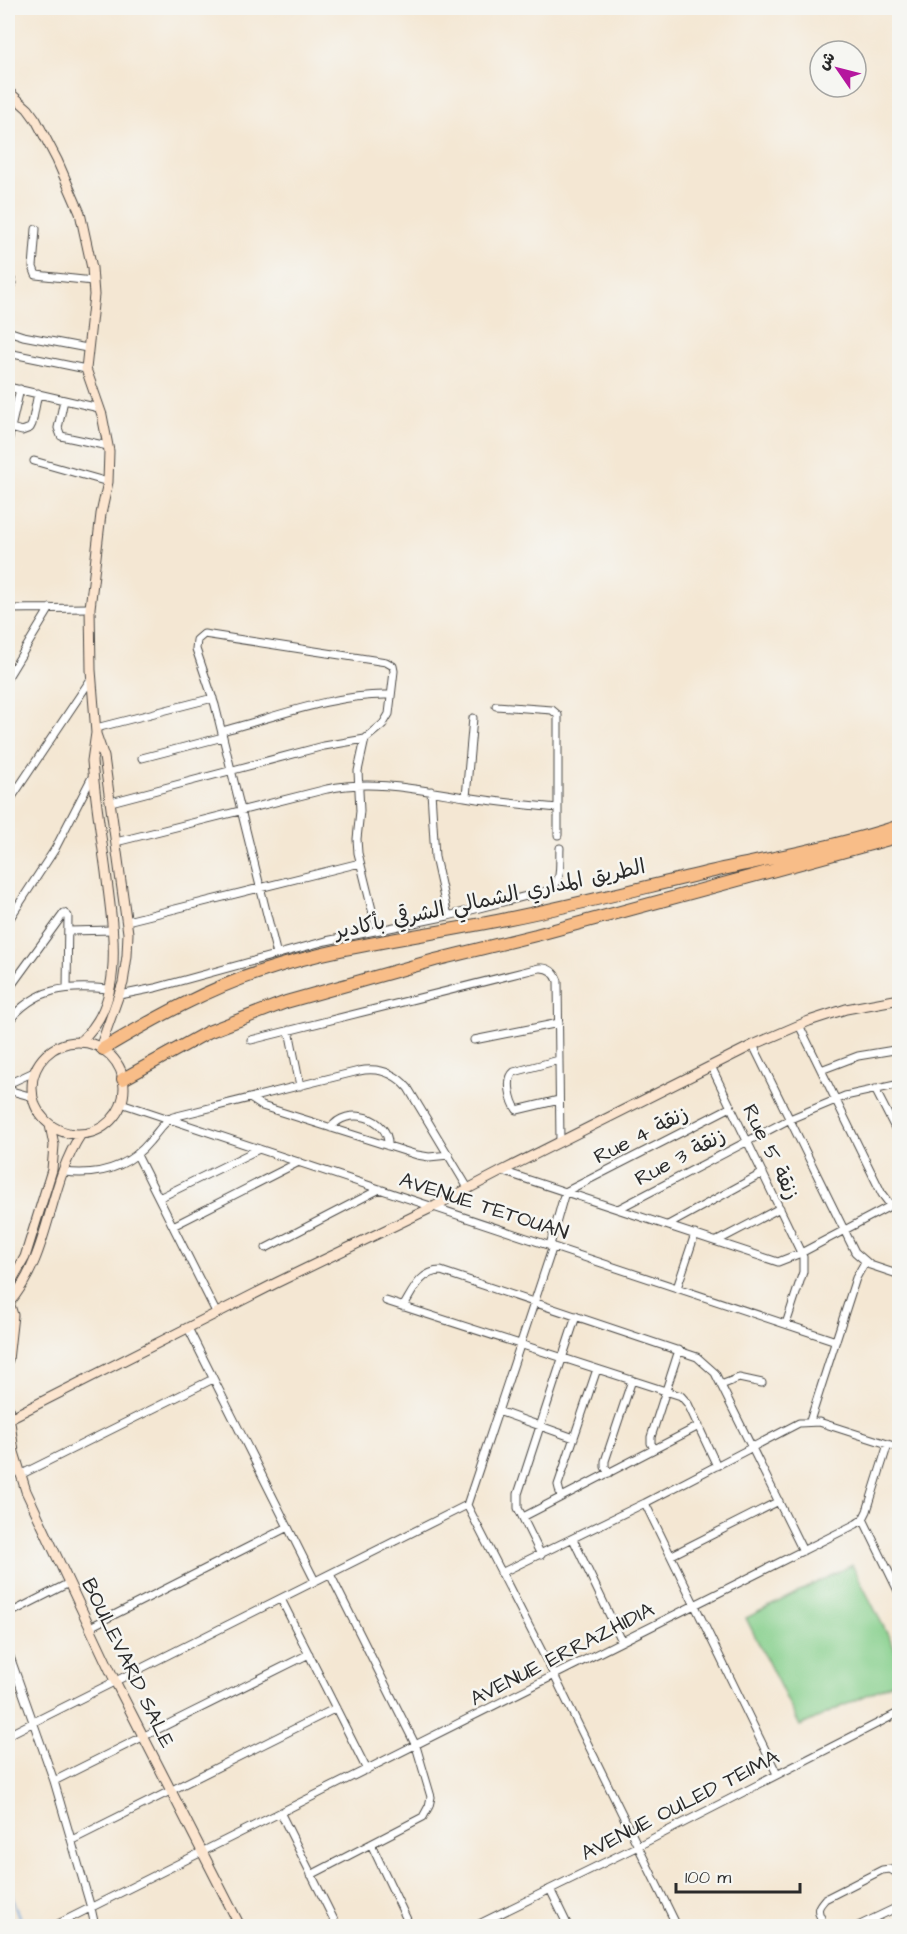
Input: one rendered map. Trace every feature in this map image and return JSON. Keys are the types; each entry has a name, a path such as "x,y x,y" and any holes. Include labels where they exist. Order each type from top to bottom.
{"highway":[{"name":"الطريق المداري الشمالي الشرقي بأكادير","path":"102,1049 198,996 290,963 335,951 506,920 842,842 900,826"},
{"name":"الطريق المداري الشمالي الشرقي بأكادير","path":"123,1079 208,1032 286,1002 900,836"}],"street":[{"path":"8,91 28,109 36,120 57,160 80,213 87,239 93,281 92,318 86,369 108,446 108,482 101,514 90,608 91,679 96,731 104,757 127,921 127,956 120,995 102,1049"},
{"path":"8,224 9,208"},
{"path":"36,229 33,267 36,274 93,281"},
{"path":"8,273 13,283 8,295"},
{"path":"8,331 22,336 87,348"},
{"path":"8,352 86,369"},
{"path":"8,387 99,408"},
{"path":"8,442 20,389"},
{"path":"11,428 22,431 30,428 38,393"},
{"path":"64,400 58,428 61,436 108,446"},
{"path":"34,461 108,482"},
{"path":"8,482 8,495"},
{"path":"8,677 50,608"},
{"path":"8,609 90,608"},
{"path":"277,955 213,698 195,646 204,634 389,663 393,666 387,718 365,739 361,748 358,785 360,811 357,847 377,930"},
{"path":"8,803 91,679"},
{"path":"142,758 340,699 391,695"},
{"path":"96,731 213,698"},
{"path":"496,706 552,710 557,713 559,718 558,836"},
{"path":"466,797 473,718"},
{"path":"79,1042 96,1025 109,989 113,963 113,930 93,775 92,761 96,731"},
{"path":"111,802 334,744 365,739"},
{"path":"92,761 96,756 104,757"},
{"path":"8,921 55,849 93,775"},
{"path":"116,842 327,789 358,785 431,791 558,808"},
{"path":"431,791 435,857 448,916"},
{"path":"120,995 377,930 448,916 553,888 558,881 560,848"},
{"path":"127,921 360,863"},
{"path":"8,990 64,913 68,916 69,931 67,988"},
{"path":"69,931 113,930"},
{"path":"250,1040 543,968 553,972 558,981 560,1142"},
{"path":"8,1022 20,1009 45,992 67,988 109,989"},
{"path":"8,1418 753,1045 799,1025 846,1009 900,999"},
{"path":"474,1040 559,1023"},
{"path":"799,1025 882,1194 892,1205 900,1209"},
{"path":"289,1030 300,1086"},
{"path":"79,1042 102,1049 116,1062 123,1079 121,1103 117,1111 106,1124 81,1134 65,1132 50,1125 39,1113 33,1097 36,1071 49,1053 68,1043 79,1042"},
{"path":"753,1045 855,1252 865,1262 900,1275"},
{"path":"820,1070 858,1056 900,1049"},
{"path":"559,1060 514,1071 509,1080 514,1106 517,1110 559,1100"},
{"name":"Rue 5 زنقة","path":"711,1066 801,1253"},
{"path":"64,1172 102,1171 121,1165 137,1155 168,1119 365,1070 377,1070 400,1079 408,1088 468,1188"},
{"path":"8,1084 36,1071"},
{"name":"Rue 3 زنقة","path":"618,1209 790,1119 835,1100 900,1084"},
{"path":"875,1089 900,1138"},
{"path":"8,1090 33,1097"},
{"path":"250,1098 262,1106 388,1146 423,1156 449,1155"},
{"name":"AVENUE TETOUAN","path":"121,1103 836,1341"},
{"name":"Rue 4 زنقة","path":"566,1192 731,1107"},
{"path":"331,1128 337,1121 358,1116 381,1125 387,1136 388,1146"},
{"path":"8,1287 25,1257 52,1170 54,1138 50,1125"},
{"path":"8,1360 13,1315 8,1303 31,1268 68,1158 81,1134"},
{"path":"159,1198 259,1149"},
{"path":"54,1155 63,1155 68,1158"},
{"path":"137,1155 217,1314"},
{"path":"173,1226 299,1162"},
{"path":"502,1171 717,1241 774,1262 783,1261 801,1253 892,1205"},
{"path":"668,1225 763,1173"},
{"path":"266,1248 380,1189"},
{"path":"8,1735 116,1683 466,1505 535,1302 566,1192"},
{"path":"717,1241 780,1208"},
{"path":"677,1288 694,1234"},
{"path":"786,1324 803,1272 804,1262 801,1253"},
{"path":"810,1421 858,1274 865,1262"},
{"path":"403,1307 422,1277 436,1271 535,1302 703,1360 722,1385 803,1551"},
{"path":"386,1301 681,1396 699,1426 717,1466"},
{"path":"541,1555 518,1504 518,1494 576,1316"},
{"path":"188,1328 315,1581"},
{"path":"654,1449 651,1437 679,1350"},
{"path":"561,1497 558,1485 597,1369"},
{"path":"722,1385 744,1378 762,1383"},
{"path":"20,1475 213,1379"},
{"path":"609,1473 605,1467 605,1461 632,1380"},
{"name":"BOULEVARD SALE","path":"8,1407 8,1418 20,1475 116,1683 240,1926"},
{"path":"498,1412 574,1438"},
{"path":"501,1573 645,1503 799,1423 819,1422 900,1448"},
{"path":"523,1517 699,1426"},
{"path":"888,1444 863,1519 900,1594"},
{"path":"672,1555 779,1501"},
{"path":"645,1503 777,1774"},
{"path":"466,1505 554,1675 677,1926"},
{"name":"AVENUE ERRAZHIDIA","path":"54,1926 281,1814 863,1519"},
{"path":"90,1628 288,1527"},
{"path":"573,1539 622,1641"},
{"path":"311,1875 423,1816 430,1802 430,1792 416,1746 330,1574"},
{"path":"8,1614 69,1583"},
{"path":"281,1599 368,1770"},
{"path":"8,1652 54,1780 95,1926"},
{"path":"54,1780 309,1654"},
{"path":"72,1840 336,1708"},
{"name":"AVENUE OULED TEIMA","path":"475,1926 638,1846 900,1712"},
{"path":"281,1814 337,1926"},
{"path":"371,1844 410,1926"},
{"path":"821,1918 818,1912 819,1907 825,1899 882,1870 890,1869 900,1875"},
{"path":"550,1889 568,1926"},
{"path":"858,1926 900,1906"}],"green space":[{"path":"852,1565 899,1657 899,1680 800,1726 746,1618"}],"waterway":[{"path":"8,1864 13,1902 23,1926"}]}
